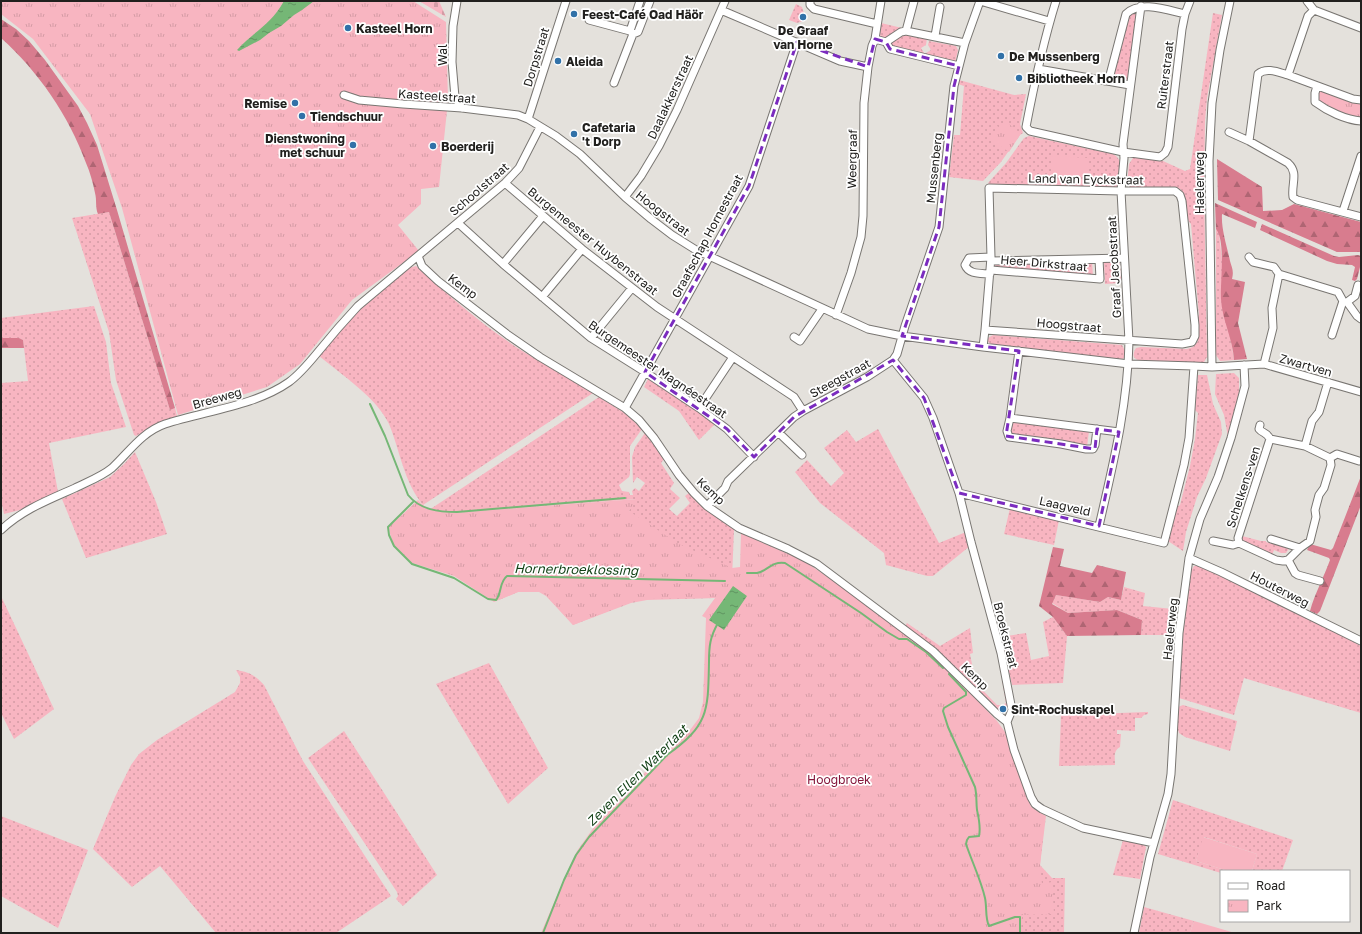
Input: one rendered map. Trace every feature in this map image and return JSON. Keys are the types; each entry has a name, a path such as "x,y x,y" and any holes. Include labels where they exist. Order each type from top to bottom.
{"street":[{"name":"Wal","path":"457,1 453,26 452,62 455,97 462,108"},
{"name":"Dorpstraat","path":"528,119 566,1"},
{"path":"614,83 640,1"},
{"path":"589,20 631,33 638,32 650,1"},
{"name":"Daalakkerstraat","path":"625,197 659,146 677,110 724,1"},
{"path":"810,1 810,5 814,8 877,24"},
{"name":"Weergraaf","path":"836,315 851,273 861,237 863,216 864,103 868,67 872,46 875,39 881,1"},
{"path":"906,31 914,1"},
{"path":"980,1 1049,20"},
{"name":"Mussenberg","path":"902,336 939,228 954,86 965,44 980,1"},
{"path":"1056,1 1049,20 1026,128 1030,132 1123,152"},
{"name":"Ruiterstraat","path":"1123,152 1160,157 1165,153 1168,147 1185,14 1190,1"},
{"name":"Haelerweg","path":"1212,367 1209,161 1212,104 1220,50 1230,1"},
{"path":"1307,1 1314,10 1361,28"},
{"path":"1105,81 1110,75 1126,14 1132,8 1141,6 1185,14"},
{"name":"Graaf Jacobstraat","path":"1099,526 1116,451 1129,364 1121,192 1124,158 1123,144 1141,6"},
{"path":"934,36 940,7"},
{"path":"721,10 840,61 868,67"},
{"path":"1288,75 1308,16 1314,10"},
{"path":"886,42 901,32 906,31 965,44"},
{"path":"875,39 886,42 890,49 959,66"},
{"name":"Graafschap Hornestraat","path":"625,408 675,319 708,256 749,186 797,42"},
{"path":"1038,69 1130,85"},
{"path":"1249,141 1258,74 1262,71 1269,70 1288,75 1352,99 1361,100"},
{"path":"1317,86 1315,102 1353,120 1361,121"},
{"name":"Kasteelstraat","path":"344,96 359,100 462,108 518,115 528,119"},
{"name":"Hoogstraat","path":"528,119 556,136 580,154 625,197 672,235 696,250 868,329 902,336 983,347 1129,364 1194,366"},
{"name":"Schoolstraat","path":"418,256 505,183 519,168 540,127"},
{"path":"1229,132 1249,141 1288,163 1292,167 1294,173 1292,191 1293,197 1297,200 1361,217"},
{"path":"1342,211 1361,156"},
{"name":"Burgemeester Huybenstraat","path":"505,183 582,249 632,288 657,307 794,397 803,411"},
{"name":"Land van Eyckstraat","path":"991,259 990,188 1121,192 1175,191 1180,195"},
{"name":"Haelerweg","path":"1180,195 1187,244 1195,325 1192,342"},
{"path":"503,264 543,216"},
{"name":"Burgemeester Magnéestraat","path":"458,223 503,264 591,338 699,408 727,429 754,457"},
{"path":"542,297 582,249"},
{"name":"Kemp","path":"418,256 422,266 438,281 508,335 540,357 625,408 644,426 679,474 694,493 707,506 739,528 788,549 817,564 934,651 997,714 1008,722"},
{"name":"Breeweg","path":"1,530 14,518 33,506 97,478 111,468 147,433 164,425 254,399 270,393 289,382 304,369 358,306 418,256"},
{"path":"1249,257 1253,262 1274,267 1279,274 1338,292 1361,319"},
{"name":"Heer Dirkstraat","path":"1099,259 1100,279 970,272 965,265 969,258 1124,258"},
{"path":"983,347 991,259"},
{"path":"1264,364 1274,328 1272,308 1279,274"},
{"path":"1332,335 1345,302 1355,296 1358,285"},
{"path":"591,338 632,288"},
{"path":"794,338 800,341 822,309"},
{"name":"Hoogstraat","path":"985,330 1129,341 1182,344 1192,342"},
{"path":"893,360 897,354 902,336"},
{"path":"1019,351 1007,431 1009,436 1061,444 1086,450 1093,449 1098,429"},
{"path":"699,408 733,357"},
{"name":"Steegstraat","path":"707,506 725,488 728,481 794,417 867,377 893,360"},
{"name":"Broekstraat","path":"893,360 924,398 933,418 959,492 1001,653 1012,710 1008,722 1014,750 1031,797 1042,809 1083,828 1154,843"},
{"name":"Zwartven","path":"1244,365 1264,364 1361,392"},
{"path":"1194,366 1212,367 1244,365"},
{"name":"Haelerweg","path":"1134,933 1154,843 1166,802 1171,774 1179,633 1189,558 1200,519 1218,477 1231,438 1245,386 1244,365"},
{"name":"Laagveld","path":"959,492 1164,543 1184,465 1189,438 1194,366"},
{"path":"1305,446 1312,421 1319,412 1328,382"},
{"path":"1010,418 1119,432"},
{"name":"Schelkens-ven","path":"1239,543 1238,538 1270,439 1267,433 1259,429 1260,425"},
{"path":"779,433 802,455"},
{"name":"Schelkens-ven","path":"1270,439 1305,446 1330,458 1337,454 1359,461"},
{"path":"1320,581 1298,575 1288,560 1300,548 1310,541 1316,517 1315,510 1319,495 1324,488 1331,465 1330,458"},
{"path":"1271,539 1300,548"},
{"name":"Schelkens-ven","path":"1213,541 1233,545 1239,543 1276,560 1288,560"},
{"name":"Houterweg","path":"1189,558 1361,641"}],"highlighted area":[{"path":"875,39 886,42 890,49 959,66 954,86 939,227 902,336 1019,351 1006,436 1095,449 1097,429 1119,432 1099,526 959,493 924,398 893,360 794,417 754,457 727,429 645,372 749,186 797,42 868,67"}],"green space":[{"path":"1,1 413,1 446,22 448,101 439,187 421,189 421,204 398,225 419,251 352,300 300,364 267,387 178,415 122,208 90,114 33,39 1,14"},
{"path":"419,1 439,1 446,17"},
{"path":"796,4 802,7 806,20 797,23 789,20"},
{"path":"1131,13 1137,14 1128,80 1124,84 1111,79"},
{"path":"1213,13 1222,15 1207,98 1205,121 1204,188 1207,357 1204,362 1199,363 1138,360 1134,355 1136,348 1187,349 1193,347 1198,341 1196,318 1199,315 1191,224 1187,216 1185,197 1180,189 1176,188 1131,188 1127,184 1129,164 1133,158 1163,161 1185,171 1190,169"},
{"path":"1,19 16,29 29,41 45,60 78,106 97,145 175,408 170,410 109,212 98,214 96,196 90,174 71,128 40,80 15,51 1,38"},
{"path":"881,23 902,29 887,38 882,38 879,34"},
{"path":"904,34 927,38 926,45 921,48 924,56 891,47 888,43"},
{"path":"929,41 956,46 958,50 955,63 925,57 926,53 931,50 928,45"},
{"path":"959,80 1014,95 1026,94 1020,124 1023,133 1001,162 983,181 949,177 954,135 960,135 964,86 958,84"},
{"path":"1321,91 1361,104 1361,117 1345,114 1321,102 1318,99 1318,93"},
{"path":"1004,121 1016,129 1020,135 1009,152 991,140 995,133 998,132 995,130 997,126 1000,128"},
{"path":"1029,136 1113,154 1117,157 1120,164 1118,185 1111,188 992,186 988,183 1006,163 1024,138"},
{"path":"1051,156 1089,158 1088,177 1051,175"},
{"path":"1217,159 1262,187 1263,211 1282,210 1294,204 1361,222 1361,252 1337,252 1218,200"},
{"path":"1215,203 1257,222 1255,228 1222,214 1223,232 1233,274 1232,279 1245,282 1238,323 1247,359 1234,360 1232,345 1223,314 1221,299 1222,252 1219,235 1216,229"},
{"path":"109,212 170,410 175,408 177,416 136,436 134,435 116,380 109,332 72,218"},
{"path":"1262,224 1334,256 1361,256 1357,279 1355,281 1352,280 1355,267 1352,265 1337,264 1327,261 1260,230"},
{"path":"1216,229 1219,233 1222,278 1234,360 1220,361 1216,355"},
{"path":"1092,262 1093,276 994,269 994,266 999,263"},
{"path":"1104,262 1116,262 1120,264 1121,283 1105,284"},
{"path":"416,266 455,301 496,333 524,352 593,393 423,505 411,486 393,434 383,414 368,396 319,356 348,320 409,268"},
{"path":"94,306 106,342 111,383 126,427 49,443 58,492 20,510 4,514 1,500 1,383 28,381 23,340 19,338 1,338 1,318"},
{"path":"993,335 1122,345 1125,351 1125,357 1121,360 997,346 988,342 988,338"},
{"path":"1,338 19,338 23,340 24,348 1,348"},
{"path":"1234,373 1239,378 1239,390 1241,391 1228,437 1224,415 1215,394 1216,374"},
{"path":"1198,375 1207,375 1213,404 1221,422 1222,434 1206,478 1197,497 1186,532 1183,551 1168,541 1177,507 1180,505 1195,439 1198,413 1195,410"},
{"path":"648,379 687,403 715,424 699,440 679,411 644,387"},
{"path":"599,397 626,414 642,429 630,446 630,474 629,477 619,485 622,491 629,492 630,495 633,495 632,491 635,488 639,491 645,483 637,477 633,483 632,457 635,447 645,433 664,459 661,463 674,483 670,489 680,498 669,509 677,516 690,503 685,496 689,493 710,512 734,529 732,579 715,598 647,600 631,603 573,625 546,596 539,592 518,592 499,600 502,579 645,575 629,510 636,499 452,513 439,513 429,510"},
{"path":"1017,422 1089,431 1087,447 1012,435 1010,427 1012,423"},
{"path":"878,429 939,543 966,532 970,546 933,576 927,576 886,565 884,553 820,503 795,472 807,460 831,486 844,473 824,448 847,430 856,442"},
{"path":"135,452 156,502 167,534 86,558 62,499 110,477"},
{"path":"1361,476 1361,505 1320,611 1317,614 1310,611 1330,560 1329,558 1307,550 1310,544 1331,550 1333,548"},
{"name":"Hoogbroek","path":"637,499 629,511 679,544 732,568 740,567 741,533 804,561 835,582 929,652 946,668 997,721 1005,732 1031,807 1045,817 1040,865 1042,884 1052,882 1054,914 1022,915 1021,933 541,933 577,851 594,827 636,781 690,730 699,718 703,702 706,618 702,616 715,598 647,599 631,602 573,625 547,596 539,591 518,592 494,602 454,576 412,563 394,545 389,527 418,500 425,507 433,511 452,513"},
{"path":"1010,508 1059,520 1054,545 1004,534"},
{"path":"1242,536 1290,547 1286,553 1281,553 1274,550 1272,555 1244,541"},
{"path":"1053,547 1064,549 1060,566 1092,573 1097,565 1126,572 1121,600 1108,597 1100,602 1056,595 1052,604 1068,613 1117,610 1142,620 1141,635 1067,636 1053,617 1039,606"},
{"path":"1194,566 1201,566 1318,623 1361,646 1361,713 1244,678 1234,715 1179,698 1183,634 1191,571"},
{"path":"1124,587 1145,593 1143,606 1173,609 1170,635 1141,635 1142,620 1117,610 1068,613 1052,603 1056,595 1100,602 1108,597 1121,600"},
{"path":"1,596 54,709 14,739 1,713"},
{"path":"1053,617 1067,636 1063,683 1012,685 1001,637 1026,633 1031,660 1049,656 1043,622"},
{"path":"907,623 940,646 970,628 973,653 970,654 973,669 965,672 997,705 1003,705 1006,703 1002,680 1004,681 1008,700 1007,709 1005,712 1001,714 933,648 905,626"},
{"path":"489,663 548,768 508,804 436,684"},
{"path":"236,670 252,674 264,685 303,761 391,896 336,933 216,933 160,866 132,887 93,849 115,797 131,765 139,754 157,740 235,692 240,683 240,677"},
{"path":"1183,705 1237,721 1230,751 1185,737 1179,733 1177,726 1178,707"},
{"path":"1148,712 1148,714 1141,718 1135,718 1135,731 1117,730 1117,734 1121,734 1120,747 1116,750 1115,754 1115,765 1059,766 1061,715"},
{"path":"344,731 437,875 403,906 396,899 398,896 397,892 308,758"},
{"path":"1173,800 1293,840 1282,870 1252,870 1257,854 1204,837 1196,861 1225,870 1220,870 1220,873 1158,854"},
{"path":"1031,807 1046,816 1040,865 1052,878 1065,878 1064,933 1021,933 1021,921 982,820"},
{"path":"1,816 88,850 58,928 1,896"},
{"path":"1203,837 1257,854 1252,870 1225,870 1196,861"},
{"path":"1123,840 1144,845 1146,847 1140,879 1113,875"},
{"path":"1144,907 1194,921 1190,933 1139,933"},
{"path":"1194,921 1235,933 1190,933"}],"water":[{"path":"284,1 314,1 260,40 239,51 237,50 274,16"},
{"path":"733,586 747,596 724,630 709,620"}],"waterway":[{"name":"Hornerbroeklossing","path":"370,404 385,436 408,495 424,507 437,511 457,512 625,498"},
{"name":"Hornerbroeklossing","path":"413,502 388,527 389,535 394,546 412,564 454,578 488,599 496,600 504,578 507,576 725,581"},
{"name":"Hornerbroeklossing","path":"747,573 761,572 776,563 785,563 887,632 899,639 907,639 926,652 943,668"},
{"name":"Zeven Ellen Waterlaat","path":"543,933 564,880 576,855 589,837 667,755 691,735 698,725 703,716 706,705 710,646 713,633 718,623"},
{"name":"Hornerbroeklossing","path":"949,674 966,692 966,695 944,708 943,711 948,727 975,787 980,823 979,836 969,837 966,844 986,901 987,920 989,926 1015,917 1020,917 1020,933"}],"place":[{"name":"Feest-Café Oad Häör","path":"574,14"},
{"name":"De Graaf van Horne","path":"803,17"},
{"name":"Kasteel Horn","path":"348,28"},
{"name":"De Mussenberg","path":"1001,56"},
{"name":"Aleida","path":"558,61"},
{"name":"Bibliotheek Horn","path":"1019,78"},
{"name":"Remise","path":"295,103"},
{"name":"Tiendschuur","path":"302,116"},
{"name":"Cafetaria 't Dorp","path":"574,134"},
{"name":"Dienstwoning met schuur","path":"353,145"},
{"name":"Boerderij","path":"433,146"},
{"name":"Sint-Rochuskapel","path":"1003,709"}]}
